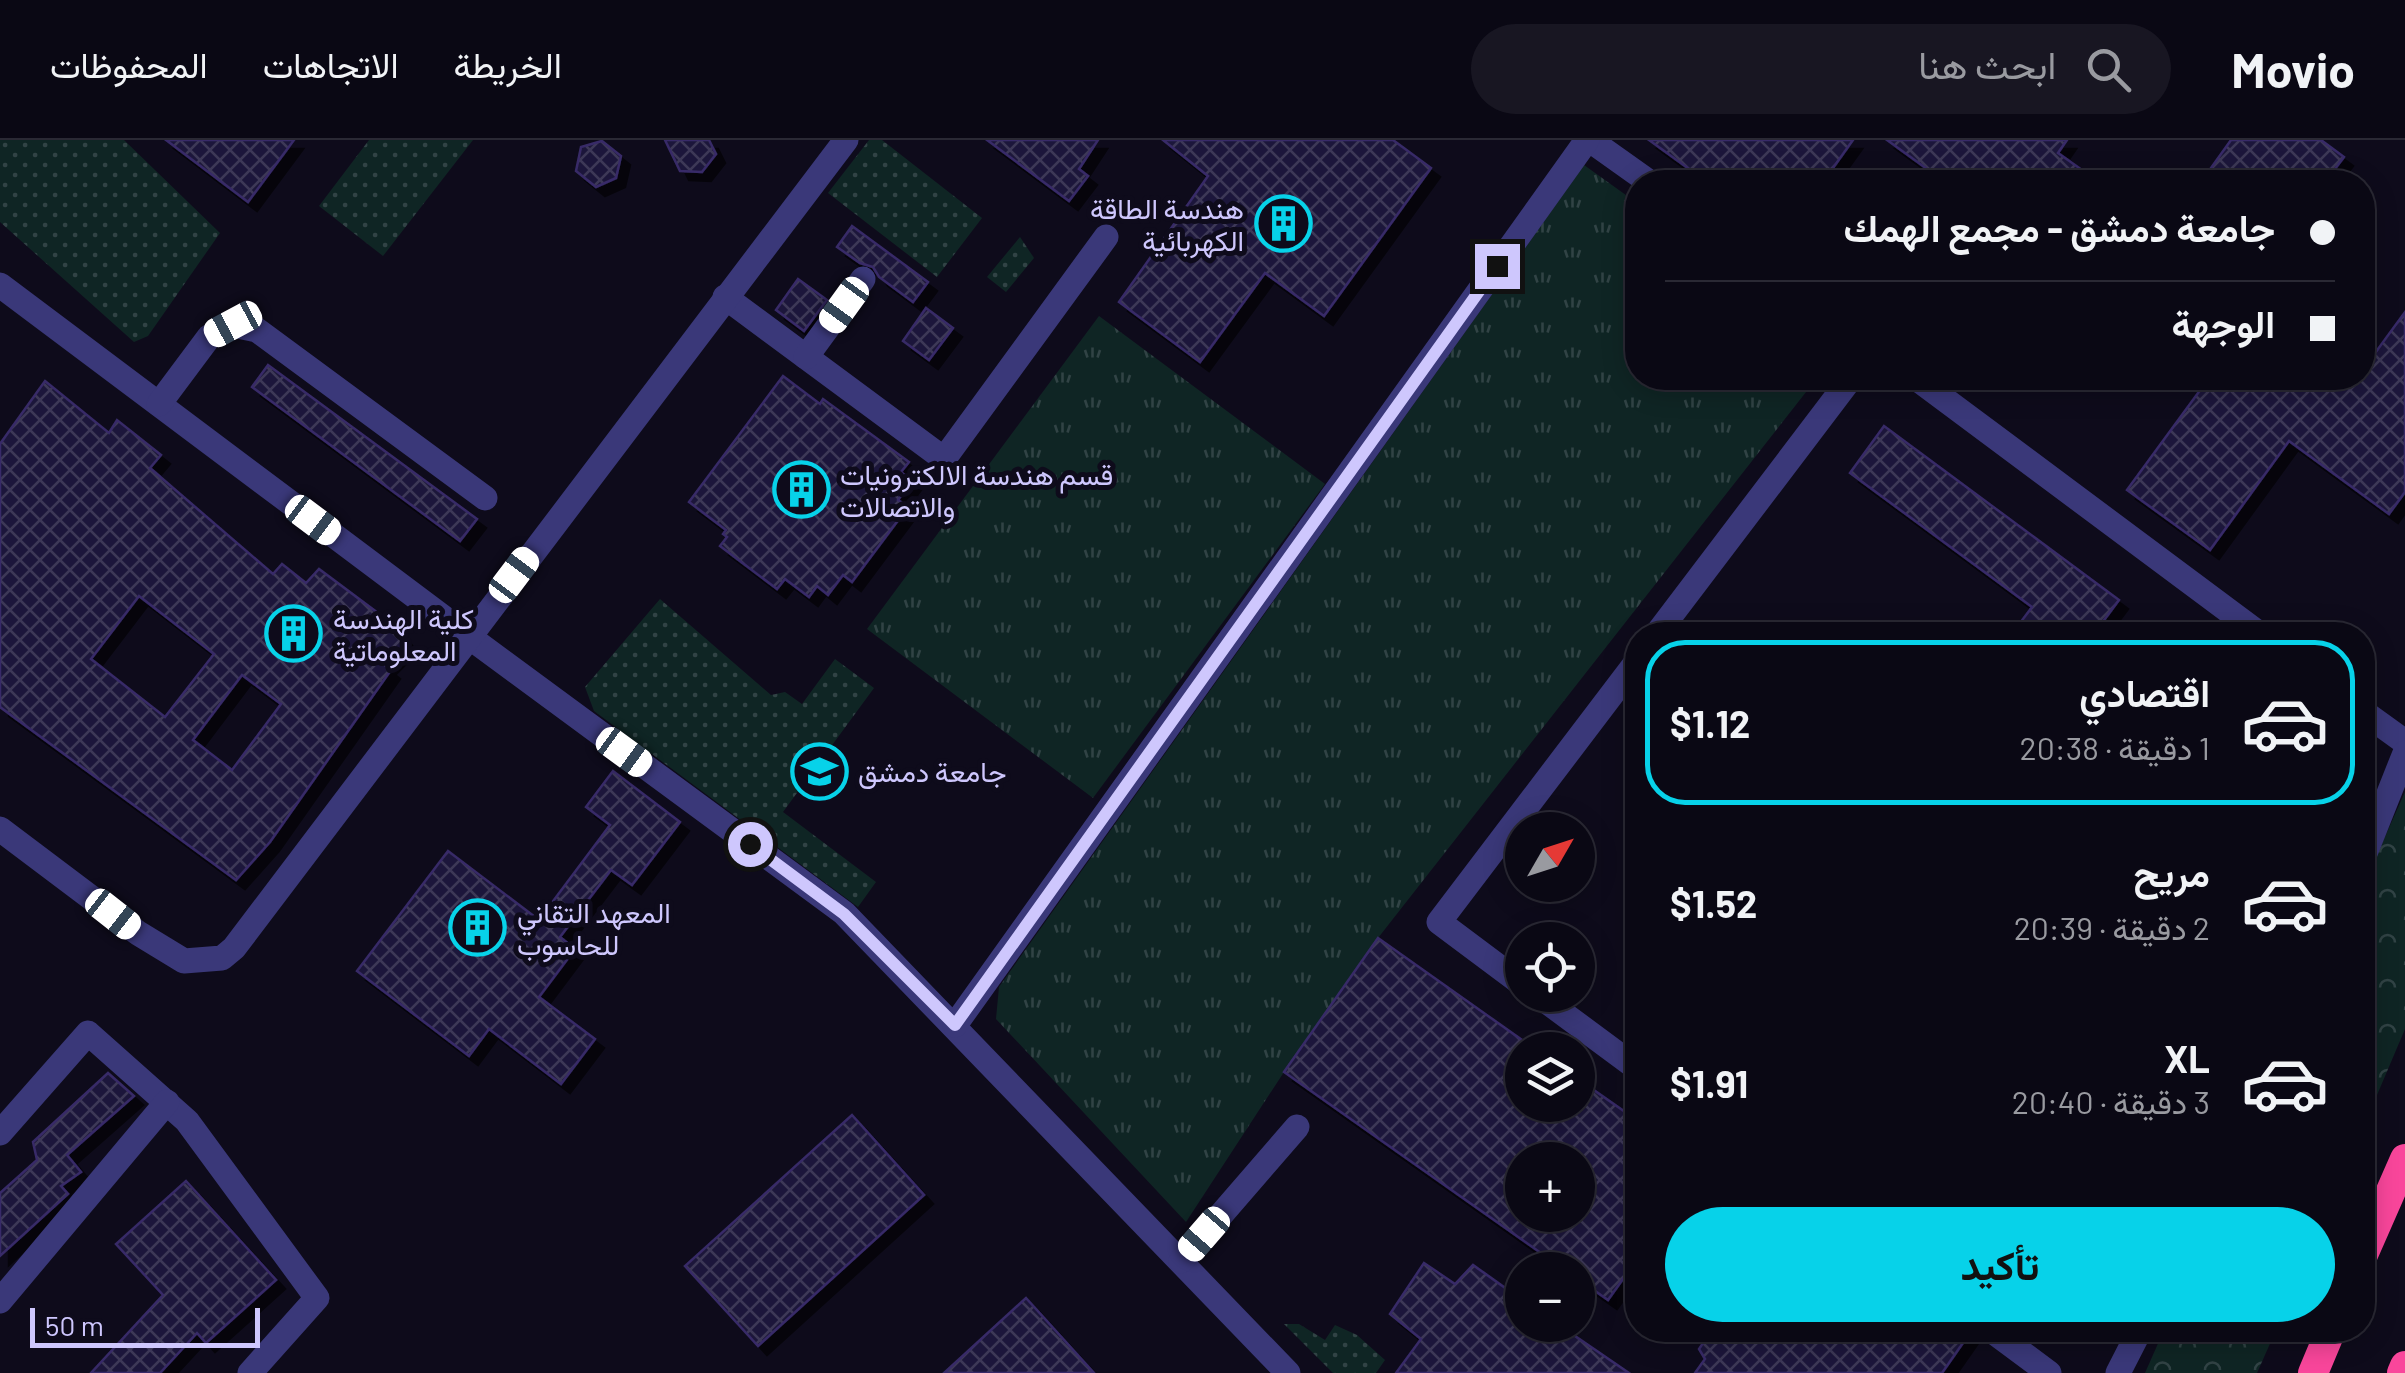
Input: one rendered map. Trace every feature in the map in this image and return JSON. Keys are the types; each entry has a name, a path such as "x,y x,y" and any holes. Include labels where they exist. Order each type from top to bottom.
{"highway":[{"path":"2375,1228 2405,1159"},
{"path":"2313,1373 2326,1342"}],"street":[{"path":"0,829 138,933 184,961 222,958 234,948 846,140"},
{"path":"955,1025 1589,140 1632,170"},
{"path":"725,297 944,459 1106,238"},
{"path":"806,357 863,279"},
{"path":"0,285 844,914 1288,1373"},
{"path":"159,404 209,337 233,324 257,330 485,498"},
{"path":"1666,622 1842,390"},
{"path":"1932,390 2244,622"},
{"path":"1505,971 1439,922 1625,677"},
{"path":"2375,720 2405,742"},
{"path":"2375,829 2405,754"},
{"path":"1561,1012 1625,1059"},
{"path":"0,1133 88,1032 187,1121 317,1298 250,1373"},
{"path":"0,1301 167,1102"},
{"path":"1181,1262 1297,1126"},
{"path":"2006,1342 2041,1371"},
{"path":"2118,1373 2134,1342"}],"green space":[{"path":"0,140 124,140 220,233 148,336 134,342 0,222"},
{"path":"369,140 473,140 383,256 319,206"},
{"path":"869,140 882,140 982,218 937,277 828,193"},
{"path":"1584,165 1625,194 1625,390 1808,390 1378,938 1186,1222 996,1019 999,987"},
{"path":"1020,237 1034,258 1006,292 987,277"},
{"path":"1099,316 1325,484 1093,798 867,629"},
{"path":"660,599 771,695 785,692 802,704 835,659 874,688 783,812 876,882 858,907 594,711 585,687"},
{"path":"2405,792 2405,1029 2375,1100 2375,859"},
{"path":"1284,1324 1299,1324 1325,1340 1335,1325 1357,1335 1385,1360 1376,1373 1333,1373"},
{"path":"2159,1342 2271,1342 2257,1373 2145,1373"}],"building":[{"path":"166,140 294,140 248,202"},
{"path":"665,140 709,140 716,154 702,172 680,171"},
{"name":"هندسة الطاقة الكهربائية","path":"987,140 1098,140 1079,169 1088,176 1069,201"},
{"name":"هندسة الطاقة الكهربائية","path":"1163,140 1393,140 1431,168 1324,316 1265,273 1200,362 1119,302 1208,176"},
{"path":"1649,140 1853,140 1832,170 1690,170"},
{"path":"1887,140 2067,140 2058,153 2082,170 1928,170"},
{"path":"2231,140 2321,140 2344,157 2334,170 2210,170"},
{"path":"602,141 621,156 616,178 596,187 576,171 581,147"},
{"path":"852,226 928,282 913,302 879,277 873,267 837,247"},
{"path":"798,279 827,300 804,331 776,310"},
{"path":"926,308 953,328 929,360 903,341"},
{"path":"2405,312 2405,492 2389,514 2289,441 2210,550 2127,490 2200,390 2375,390 2375,353"},
{"path":"268,365 477,519 460,541 252,387"},
{"name":"قسم هندسة الالكترونيات والاتصالات","path":"783,376 820,404 823,399 909,462 901,472 912,481 898,500 908,507 852,582 843,575 828,595 817,586 809,597 785,579 777,589 720,546 727,537 723,534 726,530 689,502"},
{"name":"كلية الهندسة المعلوماتية","path":"45,381 109,433 117,420 161,455 150,468 273,574 282,564 306,583 319,569 394,625 404,638 404,648 386,666 391,670 270,842 236,880 0,707 0,444","holes":["139,596 214,654 165,717 91,659","242,675 281,704 232,770 193,740"]},
{"path":"1884,426 2119,600 2103,622 2021,622 2032,607 1850,473"},
{"name":"المعهد التقاني للحاسوب","path":"613,771 680,822 632,885 611,870 560,937 575,949 539,997 595,1039 561,1084 489,1029 469,1056 357,971 448,851 539,920 610,825 586,807"},
{"path":"1378,938 1511,1032 1505,1032 1505,1122 1595,1122 1595,1091 1625,1112 1625,1276 1608,1300 1595,1291 1595,1252 1539,1252 1511,1232 1595,1232 1595,1142 1505,1142 1505,1228 1284,1072"},
{"path":"108,1073 134,1096 67,1155 81,1172 61,1186 68,1194 0,1256 0,1193 37,1160 33,1142"},
{"path":"852,1115 924,1195 758,1346 685,1266"},
{"path":"186,1181 276,1280 206,1343 197,1333 160,1373 91,1373 163,1295 116,1244"},
{"path":"1424,1263 1455,1284 1473,1265 1505,1288 1505,1342 1584,1342 1629,1373 1396,1373 1421,1339 1390,1314"},
{"path":"1026,1298 1094,1373 944,1373"},
{"path":"1704,1342 1964,1342 1942,1373 1695,1373 1705,1359 1699,1349"}],"place":[{"name":"هندسة الطاقة الكهربائية","path":"1283,224"},
{"name":"قسم هندسة الالكترونيات والاتصالات","path":"801,490"},
{"name":"كلية الهندسة المعلوماتية","path":"294,634"},
{"name":"جامعة دمشق","path":"819,771"},
{"name":"المعهد التقاني للحاسوب","path":"478,928"}],"route":[{"path":"750,844 844,914 955,1025 1497,266"}]}
